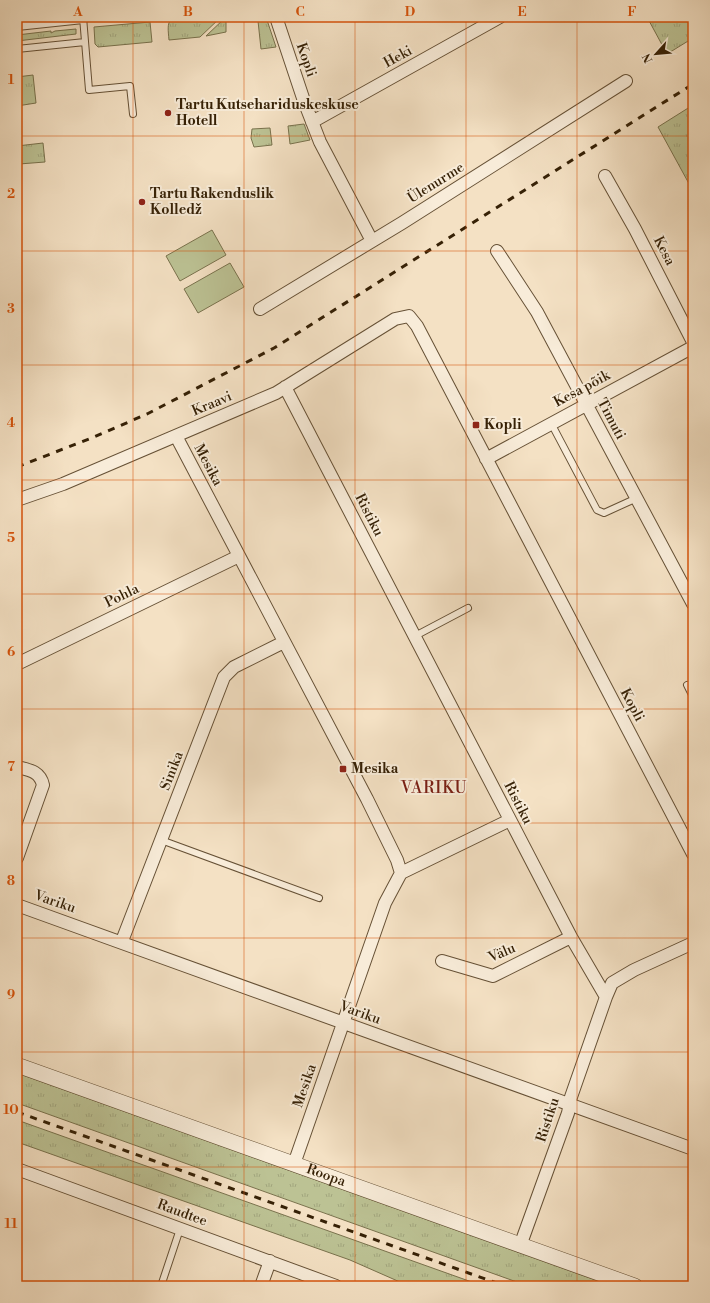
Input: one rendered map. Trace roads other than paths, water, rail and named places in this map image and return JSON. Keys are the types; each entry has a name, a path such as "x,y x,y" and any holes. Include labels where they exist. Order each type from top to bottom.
{"street":[{"path":"17,24 83,17"},
{"name":"Kopli","path":"276,17 320,142 372,241"},
{"name":"Heki","path":"312,122 500,17"},
{"name":"Ülenurme","path":"260,309 372,241 626,81"},
{"name":"Kesa","path":"605,176 635,229 693,342"},
{"name":"Timuti","path":"497,251 537,312 693,604"},
{"name":"Kopli","path":"409,316 417,326 693,854"},
{"name":"Kraavi","path":"17,500 63,484 276,394 395,319 409,316"},
{"name":"Kesa põik","path":"486,459 693,347"},
{"name":"Ristiku","path":"286,387 571,937 606,997 520,1246"},
{"name":"Mesika","path":"176,436 367,798 397,860 401,873 385,903 294,1164"},
{"name":"Pohla","path":"17,664 239,556"},
{"name":"Sinika","path":"122,941 224,677 234,667 284,642"},
{"path":"17,767 36,772 41,778 42,785 17,858"},
{"path":"401,873 510,820"},
{"name":"Variku","path":"17,905 122,941 343,1023 693,1149"},
{"name":"Välu","path":"442,961 493,976 571,937"},
{"path":"606,997 612,983 634,970 693,943"},
{"name":"Roopa","path":"17,1065 635,1286"},
{"name":"Raudtee","path":"17,1169 336,1286"},
{"path":"261,1286 270,1261"}],"lane":[{"path":"83,17 89,90 130,86 132,114"},
{"path":"17,49 85,42"},
{"path":"551,424 597,510 604,513 637,498"},
{"path":"415,636 468,608"},
{"path":"687,685 693,697"},
{"path":"161,840 319,898"},
{"path":"161,1286 180,1229"},
{"path":"691,1286 693,1279"}],"railway":[{"path":"17,467 94,437 147,414 274,348 693,84"},
{"path":"17,1112 505,1286"}],"place":[{"name":"Tartu Kutsehariduskeskuse Hotell","path":"168,113"},
{"name":"Tartu Rakenduslik Kolledž","path":"142,202"},
{"name":"Kopli","path":"476,425"},
{"name":"Mesika","path":"343,769"}],"district":[{"name":"VARIKU","path":"434,788"}]}
